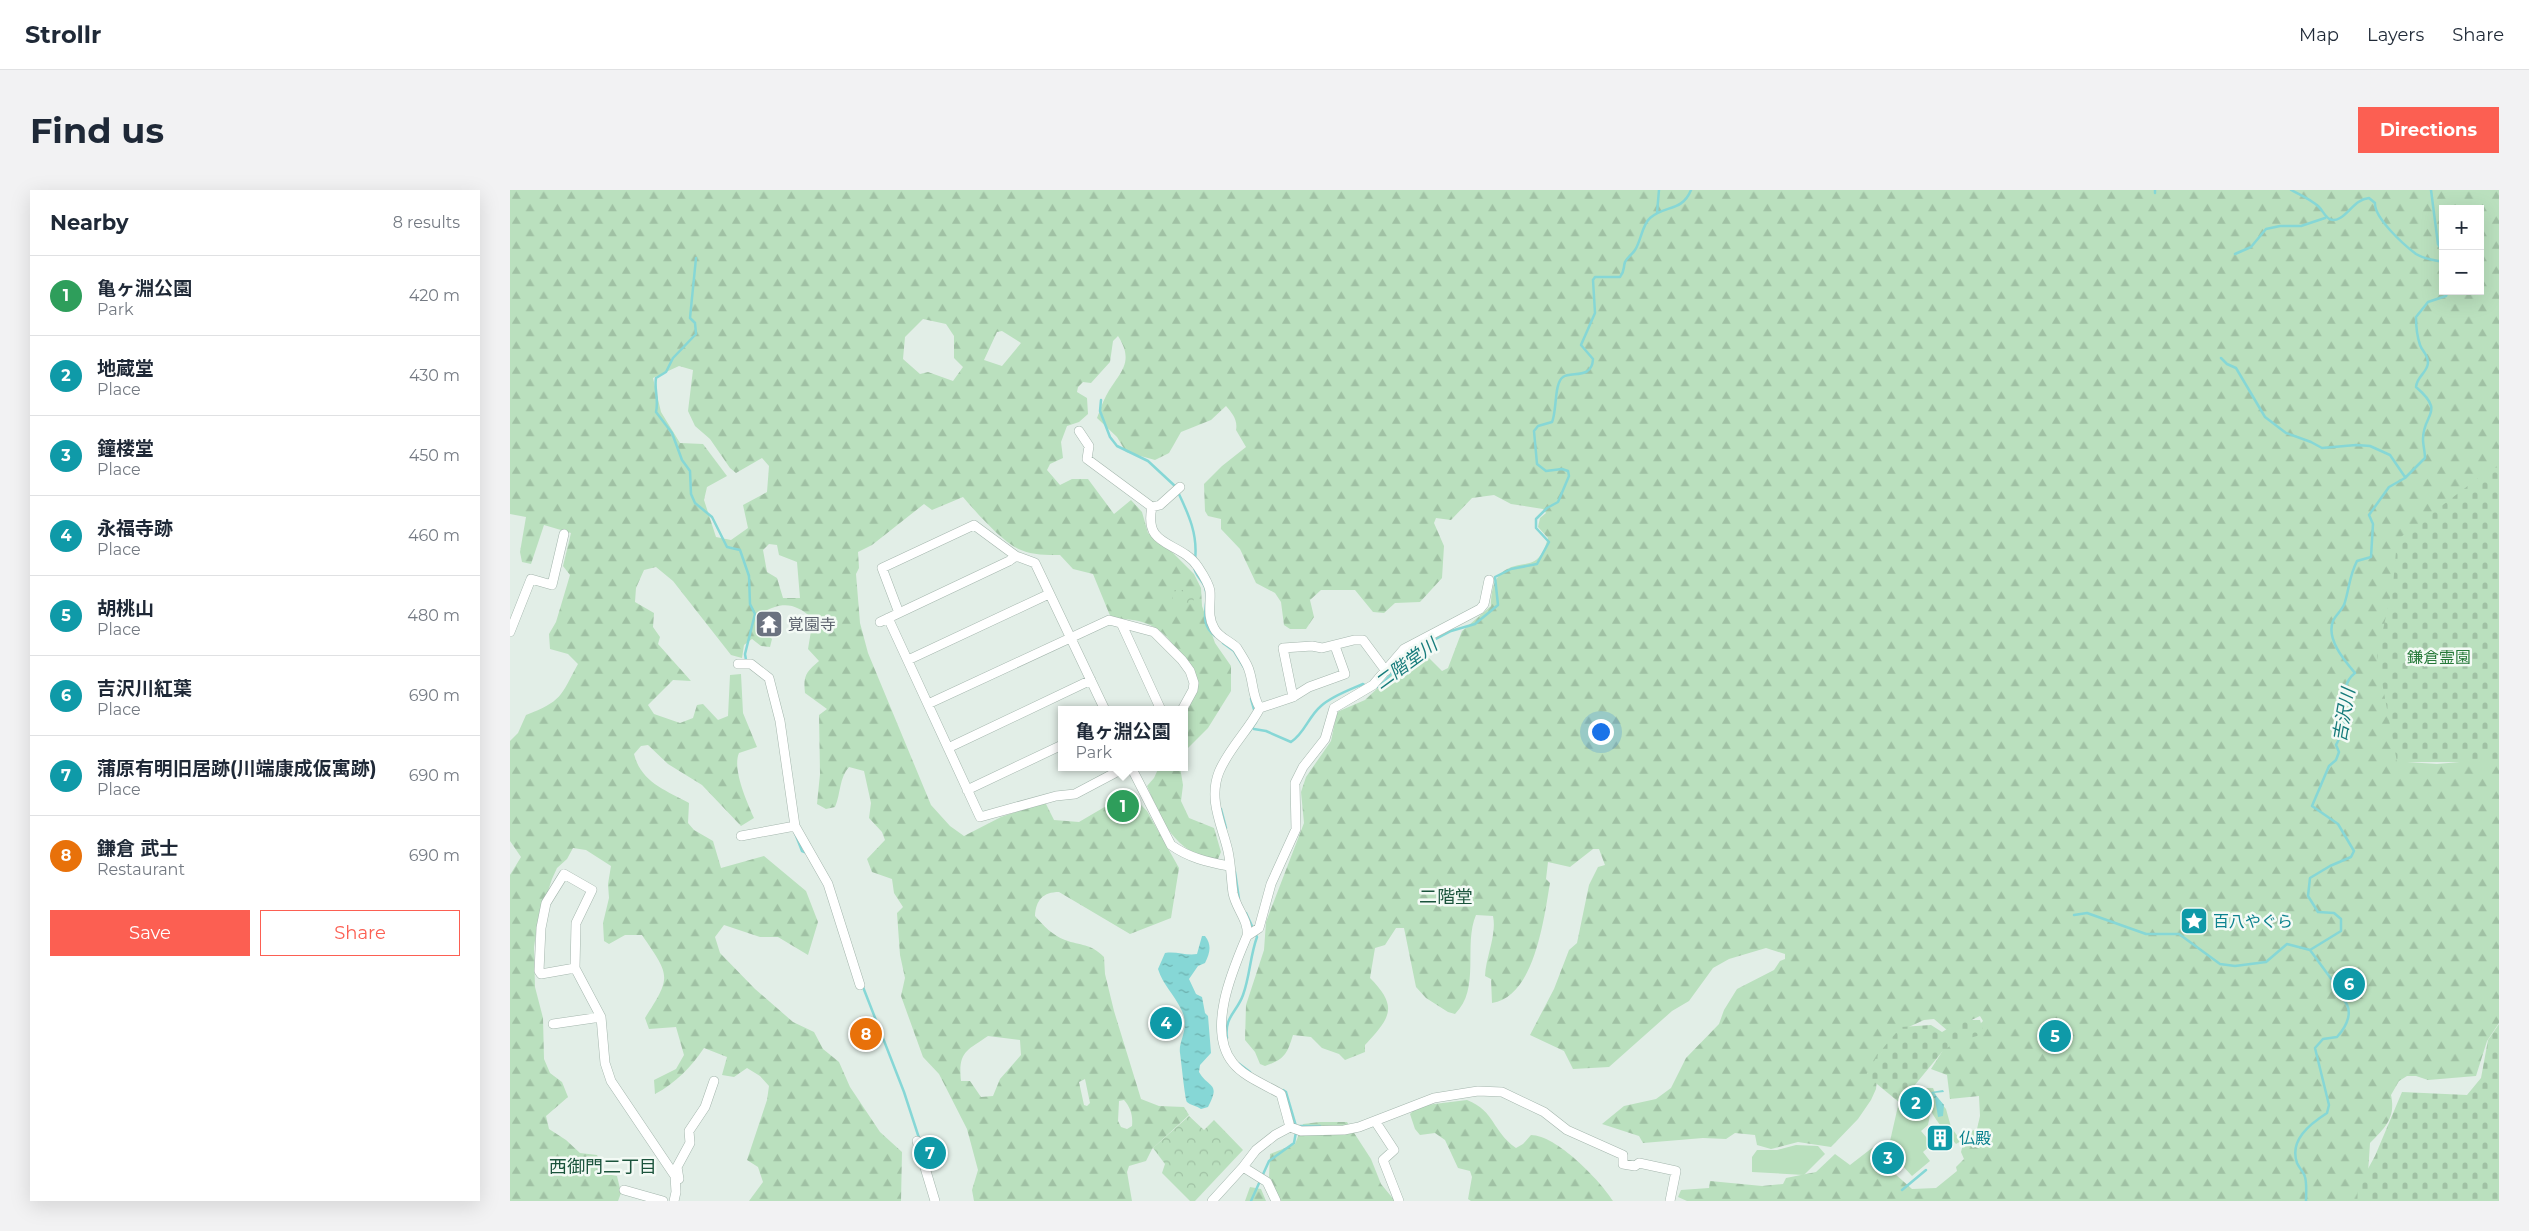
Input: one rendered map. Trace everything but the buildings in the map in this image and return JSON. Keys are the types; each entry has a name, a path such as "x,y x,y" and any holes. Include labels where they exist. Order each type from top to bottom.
{"street":[{"path":"1079,431 1089,446 1087,459 1152,507"},
{"path":"1152,507 1160,505 1180,487"},
{"path":"1152,507 1149,522 1154,535 1176,548 1197,566 1210,591 1208,609 1214,629 1237,648 1247,666 1252,679 1257,712"},
{"path":"899,613 882,568 974,525 1016,556 1035,562 1102,706"},
{"path":"510,632 531,579 552,585 564,534"},
{"path":"1016,556 884,620 908,660 980,817 1056,796 1075,794 1118,771"},
{"path":"1247,936 1259,928 1271,884 1296,829 1296,783 1303,767 1325,739 1334,708 1369,687 1386,671 1404,649 1480,609 1484,604 1489,580"},
{"path":"908,660 1050,594"},
{"path":"928,704 1109,620 1122,625 1147,629 1157,634 1186,665 1194,683 1193,690 1184,706"},
{"path":"1122,625 1159,706"},
{"path":"1293,697 1284,648 1335,646 1354,640 1363,640 1386,671"},
{"path":"1335,646 1345,674 1309,686 1293,697 1257,712 1249,727 1236,740 1217,777 1215,806 1227,849 1234,902 1248,926 1247,936 1225,994 1222,1033 1227,1054 1241,1071 1281,1094 1290,1127 1300,1132 1344,1130 1375,1121 1434,1098 1478,1091 1502,1092 1544,1112 1567,1130 1623,1155 1623,1164 1635,1166 1639,1164 1676,1171 1670,1201"},
{"path":"738,664 751,664 769,678 780,722 795,826 828,884 860,985"},
{"path":"948,748 1091,680"},
{"path":"967,790 1058,747"},
{"path":"1133,771 1172,845 1182,853 1203,861 1229,866"},
{"path":"741,836 795,826"},
{"path":"575,968 541,974 539,971 540,928 546,903 564,874 592,890 576,923 575,968 602,1017 605,1063 611,1081 675,1176 676,1192"},
{"path":"552,1024 602,1017"},
{"path":"674,1201 680,1182 678,1166 690,1142 689,1131 705,1107 714,1081"},
{"path":"1375,1121 1394,1150 1383,1160 1399,1201"},
{"path":"1212,1201 1262,1145 1290,1127"},
{"path":"917,1141 936,1201"},
{"path":"1243,1167 1267,1182 1276,1201"},
{"path":"624,1190 663,1201"}],"green space":[{"path":"510,190 2499,190 2499,482 2402,737 2407,762 2437,764 2471,761 2499,740 2499,1023 2487,1041 2476,1076 2428,1080 2416,1076 2407,1076 2399,1081 2391,1095 2391,1116 2370,1143 2368,1173 2360,1201 1687,1201 1678,1197 1681,1190 1709,1188 1710,1181 1762,1186 1783,1184 1786,1178 1816,1172 1835,1154 1850,1165 1872,1148 1881,1145 1885,1148 1881,1156 1894,1173 1912,1189 1936,1188 1957,1171 1956,1167 1964,1159 1961,1152 1966,1133 1977,1129 1980,1116 1979,1096 1950,1099 1947,1075 1931,1069 1947,1044 1974,1030 1983,1021 1980,1016 1948,1031 1934,1019 1924,1020 1900,1031 1877,1079 1876,1089 1871,1100 1858,1119 1831,1147 1798,1142 1771,1149 1757,1145 1755,1135 1735,1133 1726,1139 1703,1138 1643,1143 1639,1136 1602,1124 1624,1106 1656,1099 1671,1088 1686,1058 1719,1024 1724,1010 1737,989 1774,970 1780,961 1785,959 1785,954 1766,948 1729,959 1713,968 1689,1001 1672,1011 1609,1067 1573,1069 1564,1051 1530,1035 1554,989 1569,950 1577,943 1589,885 1598,867 1605,865 1599,849 1593,849 1570,867 1548,862 1546,879 1550,883 1535,954 1528,971 1507,998 1492,1003 1491,979 1485,976 1494,931 1493,916 1476,915 1472,927 1470,980 1463,1004 1455,1014 1448,1012 1426,998 1416,987 1404,928 1396,928 1385,945 1375,948 1370,978 1385,997 1388,1012 1385,1020 1365,1045 1365,1052 1345,1060 1339,1054 1322,1048 1311,1037 1293,1035 1287,1051 1281,1058 1265,1066 1260,1064 1255,1052 1245,1040 1246,1005 1264,950 1266,922 1304,823 1301,792 1306,777 1331,741 1337,712 1365,700 1399,668 1426,655 1442,671 1448,668 1462,631 1491,606 1493,587 1499,576 1508,568 1535,561 1545,548 1548,538 1538,527 1540,518 1546,513 1543,509 1511,504 1494,495 1472,498 1451,520 1436,518 1434,523 1444,546 1442,578 1420,602 1395,603 1384,613 1373,612 1355,590 1321,590 1310,600 1314,617 1306,629 1290,629 1284,625 1281,602 1275,593 1256,583 1240,549 1221,529 1221,519 1208,516 1205,511 1204,484 1222,466 1246,447 1236,430 1234,417 1226,406 1211,420 1181,432 1169,453 1155,460 1126,452 1117,437 1097,418 1125,361 1123,346 1118,336 1113,341 1110,362 1091,383 1083,382 1078,387 1077,392 1087,398 1088,414 1079,422 1067,426 1061,442 1063,458 1050,464 1047,470 1060,485 1072,479 1088,479 1114,514 1131,500 1142,512 1148,533 1169,549 1194,574 1201,588 1202,606 1215,643 1231,666 1231,691 1208,728 1188,748 1188,706 1186,706 1193,692 1182,660 1170,641 1153,626 1142,622 1111,618 1093,574 1073,569 1060,555 1035,554 1014,547 990,526 963,497 932,510 924,504 872,545 858,552 859,568 856,574 860,623 868,653 931,805 950,826 964,836 1001,817 1045,802 1054,820 1079,822 1125,795 1135,799 1147,811 1179,868 1171,918 1130,934 1059,892 1053,892 1041,898 1035,916 1056,936 1090,947 1104,957 1105,974 1114,1011 1141,1099 1159,1106 1184,1107 1189,1115 1152,1149 1146,1161 1129,1166 1127,1172 1132,1201 974,1201 972,1190 978,1170 967,1129 939,1074 923,1057 901,996 905,978 900,955 897,913 903,907 894,893 892,879 872,872 867,859 885,840 882,832 869,818 871,803 864,771 849,767 843,776 835,807 826,809 817,804 820,774 819,715 827,709 805,693 806,675 819,661 808,649 813,619 800,609 788,605 781,605 768,610 760,614 763,631 772,639 770,647 761,646 752,639 744,645 742,658 731,655 673,581 656,567 644,570 636,588 635,602 654,613 653,627 660,637 658,644 691,681 673,680 648,705 654,714 680,723 693,718 697,705 703,704 718,720 728,716 730,675 741,674 743,713 757,747 739,753 737,768 741,786 754,818 741,826 702,785 668,764 648,745 641,746 634,754 637,764 642,772 655,784 689,803 688,823 694,830 713,841 721,868 764,856 806,891 818,922 808,955 778,937 760,937 724,925 715,937 720,953 755,989 793,1022 814,1032 823,1049 839,1062 850,1087 880,1132 902,1152 901,1201 749,1201 763,1182 758,1167 747,1160 767,1100 769,1086 760,1076 747,1068 734,1077 722,1075 727,1057 704,1048 682,1074 670,1085 655,1094 654,1080 676,1069 684,1055 676,1027 649,1029 645,1018 660,993 664,976 662,968 642,935 625,935 609,944 604,941 603,923 609,898 608,884 611,866 586,850 573,848 567,859 557,868 552,879 538,921 534,947 535,987 543,1018 544,1059 550,1073 562,1082 568,1097 546,1116 549,1129 566,1140 580,1153 597,1155 606,1174 617,1176 621,1193 618,1201 510,1201 510,875 521,857 510,841 510,741 518,733 526,715 547,706 559,697 578,664 568,654 550,649 549,634 556,622 570,575 563,566 571,533 544,525 531,564 522,562 520,552 526,517 510,514","holes":["923,319 946,324 954,336 954,358 963,367 953,381 928,372 920,374 903,359 905,337","1002,331 1021,343 1002,366 984,360 997,332","679,366 693,370 688,411 695,426 710,439 730,468 736,473 762,458 769,466 767,492 743,505 748,528 731,540 716,537 704,500 707,487 727,476 703,444 680,443 661,412 653,378","769,544 777,545 779,555 797,562 800,598 783,598 777,578 767,572 763,550","988,1036 1020,1040 1021,1055 1000,1079 993,1096 981,1097 970,1081 961,1081 962,1058 969,1049","1085,1079 1090,1103 1087,1106 1084,1105 1079,1082","1124,1100 1131,1112 1132,1119 1132,1126 1127,1129 1121,1127 1118,1121 1119,1101"]},
{"name":"鎌倉霊園","path":"2499,467 2499,762 2397,762 2377,656 2393,585 2397,540 2490,469"},
{"path":"1174,590 1193,590 1194,604 1172,602"},
{"path":"1157,771 1181,771 1183,785 1181,801 1189,818 1214,828 1221,852 1217,861 1190,850 1171,834 1158,812 1147,786"},
{"path":"1128,795 1135,809 1116,815 1112,803"},
{"path":"1962,1020 1980,1020 1984,1034 1955,1042 1942,1052 1900,1103 1866,1075 1879,1053 1901,1027 1931,1025 1942,1032"},
{"path":"2499,1024 2499,1201 2356,1201 2359,1185 2375,1156 2402,1092 2467,1095 2481,1078 2488,1040"},
{"path":"1926,1088 1933,1088 1937,1098 1946,1109 1951,1127 1961,1141 1956,1144 1931,1111 1926,1096"},
{"path":"1467,1100 1483,1110 1502,1135 1516,1148 1523,1144 1531,1135 1553,1142 1565,1150 1588,1171 1613,1201 1471,1201 1468,1199 1472,1177 1470,1171 1458,1168 1445,1140 1435,1133 1420,1135 1415,1129 1410,1114 1418,1106"},
{"path":"1898,1106 1921,1107 1930,1115 1928,1125 1921,1131 1932,1144 1923,1152 1930,1161 1912,1176 1888,1150"},
{"path":"1189,1116 1204,1130 1214,1120 1243,1150 1195,1201 1190,1201 1162,1173 1165,1164 1153,1148"},
{"path":"1347,1122 1371,1159 1381,1184 1395,1201 1279,1201 1269,1177 1270,1154 1295,1144 1303,1124"},
{"path":"1796,1145 1818,1146 1825,1154 1804,1175 1752,1172 1752,1157 1757,1150 1777,1150"},
{"path":"1250,1187 1261,1189 1266,1201 1245,1201"}],"water":[{"path":"1202,936 1205,936 1209,943 1208,956 1205,963 1198,966 1189,979 1196,994 1202,997 1205,1013 1208,1016 1211,1053 1200,1065 1199,1072 1214,1089 1208,1107 1201,1109 1188,1103 1186,1100 1180,1053 1185,1028 1184,1016 1158,969 1165,953 1197,954"},
{"path":"1943,1090 1944,1092 1934,1093 1944,1105 1943,1116 1938,1117 1935,1099 1931,1092"}],"waterway":[{"path":"1657,213 1659,190"},
{"name":"二階堂川","path":"1377,687 1401,663 1416,656 1432,641 1451,631 1475,624 1498,605 1495,577 1511,569 1537,564 1549,542 1536,528 1536,519 1547,508 1558,502 1569,476 1568,471 1562,469 1546,471 1537,464 1534,431 1538,426 1552,422 1560,380 1567,375 1581,374 1592,366 1593,359 1581,345 1595,313 1593,280 1595,277 1620,277 1625,262 1634,252 1647,221 1661,211 1683,202 1691,190"},
{"name":"吉沢川","path":"2291,190 2313,202 2332,220 2340,218 2357,203 2369,198 2375,203 2379,216 2384,223 2404,244 2419,256 2439,261"},
{"path":"2431,190 2438,244 2442,250"},
{"path":"2235,254 2251,247 2266,229 2280,226 2301,226 2325,218"},
{"path":"696,258 690,318 695,323 696,334 673,358 666,372 656,378 656,412 672,433 682,460 690,471 691,494 695,503 712,517 727,547 740,550 749,576 750,604 755,614 745,654 746,660"},
{"name":"吉沢川","path":"2310,950 2341,931 2341,919 2334,913 2318,912 2308,896 2310,878 2330,866 2351,857 2354,851 2338,824 2312,806 2329,766 2336,760 2339,752 2336,745 2344,726 2345,691 2350,678 2355,673 2337,649 2331,628 2334,619 2344,605 2357,561 2371,557 2373,524 2369,515 2389,487 2405,478 2425,458 2424,430 2431,413 2431,408 2430,402 2416,387 2428,363 2419,342 2416,317 2428,302 2446,295"},
{"path":"2221,358 2227,364 2236,368 2265,417 2286,433 2322,448 2356,445 2370,446 2390,455 2405,477"},
{"path":"1101,400 1100,411 1110,437 1117,446 1148,461 1176,487"},
{"path":"1178,492 1194,534 1195,560"},
{"path":"1194,566 1195,572 1205,587 1206,624 1215,636"},
{"path":"1223,643 1234,651 1245,669"},
{"name":"二階堂川","path":"1254,729 1266,731 1291,742 1300,734 1325,702 1363,684 1366,686"},
{"path":"1251,699 1255,713"},
{"name":"二階堂川","path":"1249,732 1256,722"},
{"name":"二階堂川","path":"1221,809 1226,828"},
{"path":"795,833 802,851 807,853"},
{"name":"二階堂川","path":"1235,872 1239,899"},
{"name":"二階堂川","path":"1227,1038 1227,1025 1243,995 1257,937 1246,913"},
{"path":"2074,915 2087,913 2146,934 2179,934 2220,964 2235,966 2266,962 2287,944 2310,950"},
{"name":"吉沢川","path":"2306,1201 2306,1180 2304,1173 2297,1163 2296,1147 2298,1140 2308,1128 2327,1113 2329,1105 2315,1048 2323,1039 2337,1037 2344,1028 2349,1013 2346,1003 2333,990 2332,980 2310,950"},
{"path":"863,987 904,1092 919,1138"},
{"name":"二階堂川","path":"1238,1063 1250,1072"},
{"name":"二階堂川","path":"1283,1090 1286,1092 1296,1126"},
{"name":"二階堂川","path":"1298,1126 1320,1126"},
{"name":"二階堂川","path":"1251,1201 1269,1161 1294,1143 1296,1132"},
{"path":"1902,1190 1926,1170"}],"place":[{"name":"覚園寺","path":"769,624"},
{"name":"亀ヶ淵公園","path":"1123,806"},
{"name":"百八やぐら","path":"2194,921"},
{"name":"吉沢川紅葉","path":"2349,984"},
{"name":"永福寺跡","path":"1166,1023"},
{"name":"鎌倉 武士","path":"866,1034"},
{"name":"胡桃山","path":"2055,1036"},
{"name":"地蔵堂","path":"1916,1103"},
{"name":"仏殿","path":"1940,1138"},
{"name":"蒲原有明旧居跡(川端康成仮寓跡)","path":"930,1153"},
{"name":"鐘楼堂","path":"1888,1158"}],"district":[{"name":"二階堂","path":"1446,897"},
{"name":"西御門二丁目","path":"603,1167"}]}
